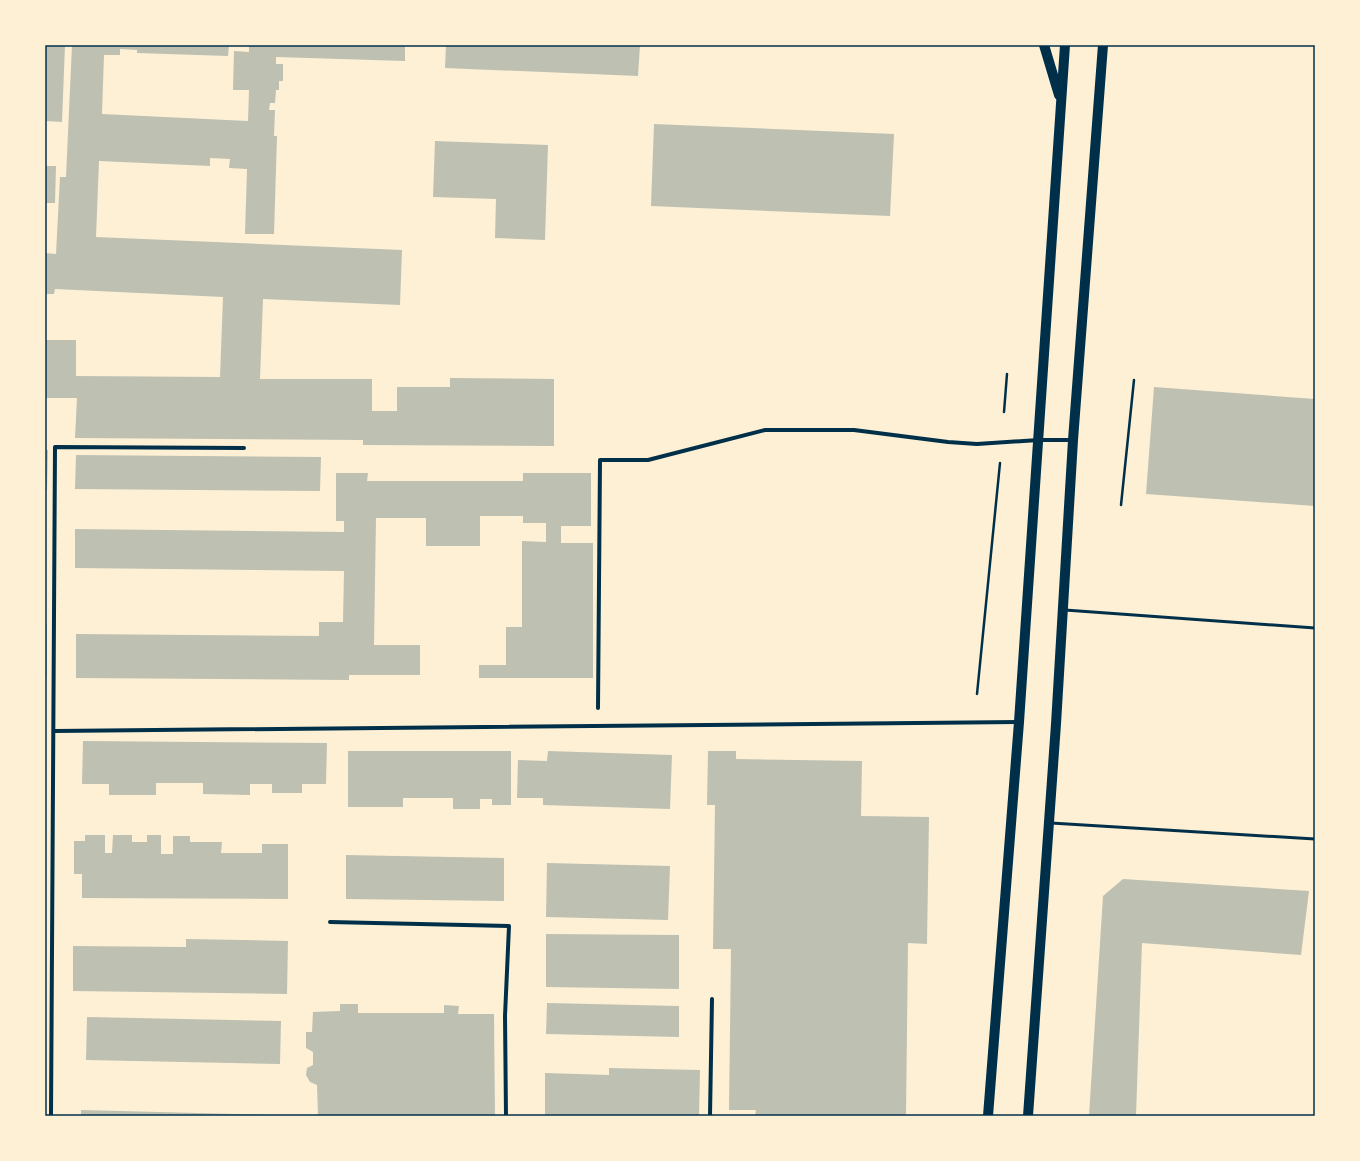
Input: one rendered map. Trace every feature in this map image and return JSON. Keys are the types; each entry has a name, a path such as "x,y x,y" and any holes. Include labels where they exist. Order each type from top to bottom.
{"main road":[{"path":"1044,45 1061,101"},
{"path":"988,1116 1019,722 1065,45"},
{"path":"1028,1116 1049,823 1073,440 1103,45"}],"street":[{"path":"598,708 600,460 648,460 766,430 854,430 948,442 976,444 1039,440 1073,440"},
{"path":"51,1116 55,447 244,448"},
{"path":"54,731 1019,722"},
{"path":"330,922 508,926 506,1116"},
{"path":"710,1116 712,999"}],"lane":[{"path":"1063,609 1315,628"},
{"path":"1049,823 1315,839"}],"path":[{"path":"1004,412 1008,374"},
{"path":"1121,505 1134,380"},
{"path":"976,694 1000,463"}],"building":[{"path":"45,45 65,45 62,122 45,121"},
{"path":"72,45 229,45 228,56 137,53 137,50 120,49 120,55 104,55 102,114 248,121 249,90 233,90 234,51 249,52 249,45 405,45 405,61 276,57 276,64 283,64 283,81 279,81 279,90 276,90 275,103 270,103 269,110 275,110 274,136 277,136 274,234 245,234 247,169 229,168 230,159 210,158 210,166 99,161 96,237 402,250 400,305 263,299 260,379 372,379 372,411 397,411 397,387 450,387 450,378 554,379 554,446 363,445 363,440 75,438 77,398 45,398 45,340 76,340 76,376 220,377 223,297 55,289 54,294 45,294 45,253 56,254 60,177 66,177"},
{"path":"446,45 640,45 638,76 445,68"},
{"path":"654,124 894,134 890,216 651,206"},
{"path":"435,141 548,145 545,240 495,238 496,199 433,197"},
{"path":"45,166 56,166 55,203 45,203"},
{"path":"1154,387 1315,399 1315,506 1146,494"},
{"path":"45,450 48,450 47,490 45,490"},
{"path":"76,455 321,457 320,491 75,489"},
{"path":"336,473 368,473 367,481 523,481 523,473 591,473 591,526 561,526 561,543 593,543 593,678 479,678 479,665 506,665 506,627 522,627 522,541 546,542 546,523 523,523 523,516 480,516 480,546 426,546 426,518 376,518 374,645 420,645 420,675 349,675 349,680 76,678 76,634 319,636 319,622 343,622 344,571 75,568 75,529 344,532 344,521 336,521"},
{"path":"45,625 47,625 47,677 45,677"},
{"path":"83,741 327,743 326,784 302,784 302,793 272,793 272,784 250,784 250,795 203,794 203,783 156,783 156,795 109,795 109,784 82,784"},
{"path":"348,751 511,751 511,805 492,805 492,799 480,799 480,809 453,809 453,798 403,798 403,807 348,807"},
{"path":"548,751 672,755 670,809 543,805 543,798 517,798 518,760 547,761"},
{"path":"708,751 736,751 736,759 862,761 861,816 929,817 927,944 908,943 906,1116 755,1116 756,1110 729,1110 731,949 713,949 715,805 707,805"},
{"path":"85,835 105,835 105,853 112,853 113,835 132,835 132,842 147,842 147,835 161,835 161,854 173,854 173,836 190,836 190,842 222,842 221,853 262,853 262,844 288,844 288,899 82,898 82,874 74,874 74,841 85,841"},
{"path":"346,855 504,858 504,901 346,899"},
{"path":"547,863 670,866 668,920 546,917"},
{"path":"1123,879 1309,891 1301,955 1142,943 1136,1116 1089,1116 1103,896"},
{"path":"546,934 679,935 679,989 546,987"},
{"path":"186,939 288,941 287,994 73,991 73,946 186,947"},
{"path":"547,1003 679,1006 679,1037 546,1034"},
{"path":"340,1004 358,1004 358,1013 444,1013 444,1005 459,1006 458,1014 494,1014 495,1116 318,1116 317,1085 310,1082 306,1075 307,1068 313,1065 313,1052 306,1048 306,1032 312,1032 313,1012 340,1011"},
{"path":"87,1017 281,1021 280,1064 86,1060"},
{"path":"609,1068 700,1070 699,1116 545,1116 545,1073 609,1075"},
{"path":"81,1110 277,1115 277,1116 81,1116"}]}
